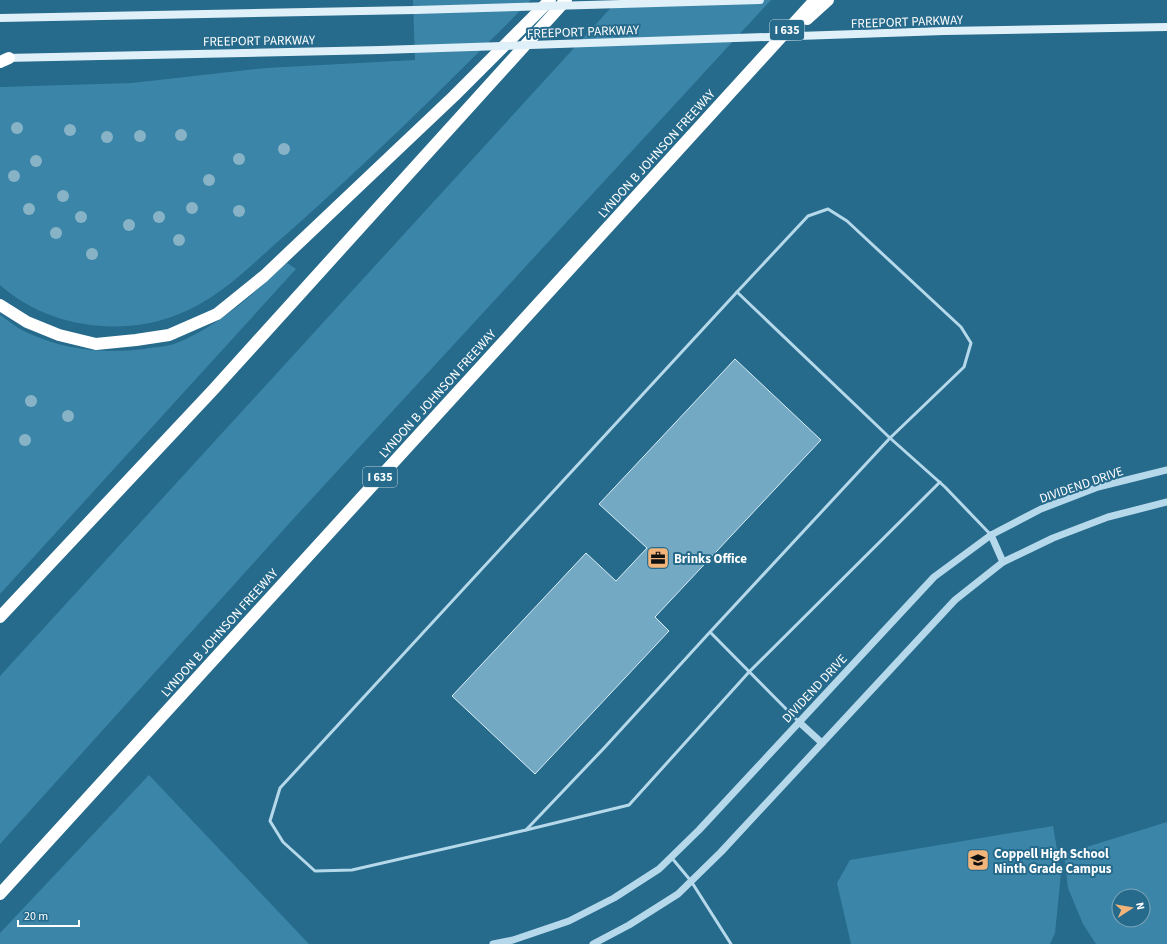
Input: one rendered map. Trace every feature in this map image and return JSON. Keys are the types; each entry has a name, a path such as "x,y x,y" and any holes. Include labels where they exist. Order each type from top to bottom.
{"highway":[{"path":"0,305 27,322 59,335 96,344 136,340 169,334 217,314 264,276 454,96 550,0"},
{"path":"0,616 213,390 566,0"},
{"name":"LYNDON B JOHNSON FREEWAY","path":"0,894 815,0"},
{"path":"759,60 828,0"}],"main road":[{"name":"FREEPORT PARKWAY","path":"0,18 415,10 760,0"},
{"name":"FREEPORT PARKWAY","path":"3,59 381,50 944,32 1167,27"}],"street":[{"name":"DIVIDEND DRIVE","path":"493,944 513,940 569,921 614,898 659,869 699,830 934,577 990,535 1041,509 1098,487 1167,470"},
{"path":"592,944 629,925 678,894 721,852 955,600 1003,562 1053,538 1108,517 1167,502"},
{"path":"990,535 1003,562"},
{"path":"799,722 822,743"}],"lane":[{"path":"526,830 605,747 890,438 964,367 970,342 961,328 847,221 828,209 808,216 280,788 270,821 283,842 315,871 352,870 526,830 630,805 750,672 940,482"},
{"path":"737,292 890,438 940,482 990,535"},
{"path":"710,632 799,722"},
{"path":"671,857 691,881 731,944"}],"shaded area":[{"path":"413,0 531,0 352,175 251,266 210,298 179,314 157,321 133,326 109,326 85,324 62,319 40,311 19,299 0,285 0,87 132,83 266,68 415,60"},
{"path":"618,0 771,0 295,517 0,844 0,676"},
{"path":"287,263 296,269 0,594 0,315 24,331 42,339 70,347 100,351 114,351 167,346 190,337 220,319 248,298"},
{"path":"149,775 309,944 0,944 0,933"},
{"path":"1167,822 1167,944 1096,944 1083,924 1068,888 1064,854"},
{"path":"1053,826 1061,873 1055,933 1050,944 851,944 837,883 850,860"}],"building":[{"path":"735,359 821,440 655,617 669,631 535,774 452,696 586,553 616,581 647,548 599,504"}],"place":[{"name":"Brinks Office","path":"658,558"},
{"name":"Coppell High School Ninth Grade Campus","path":"978,860"}]}
